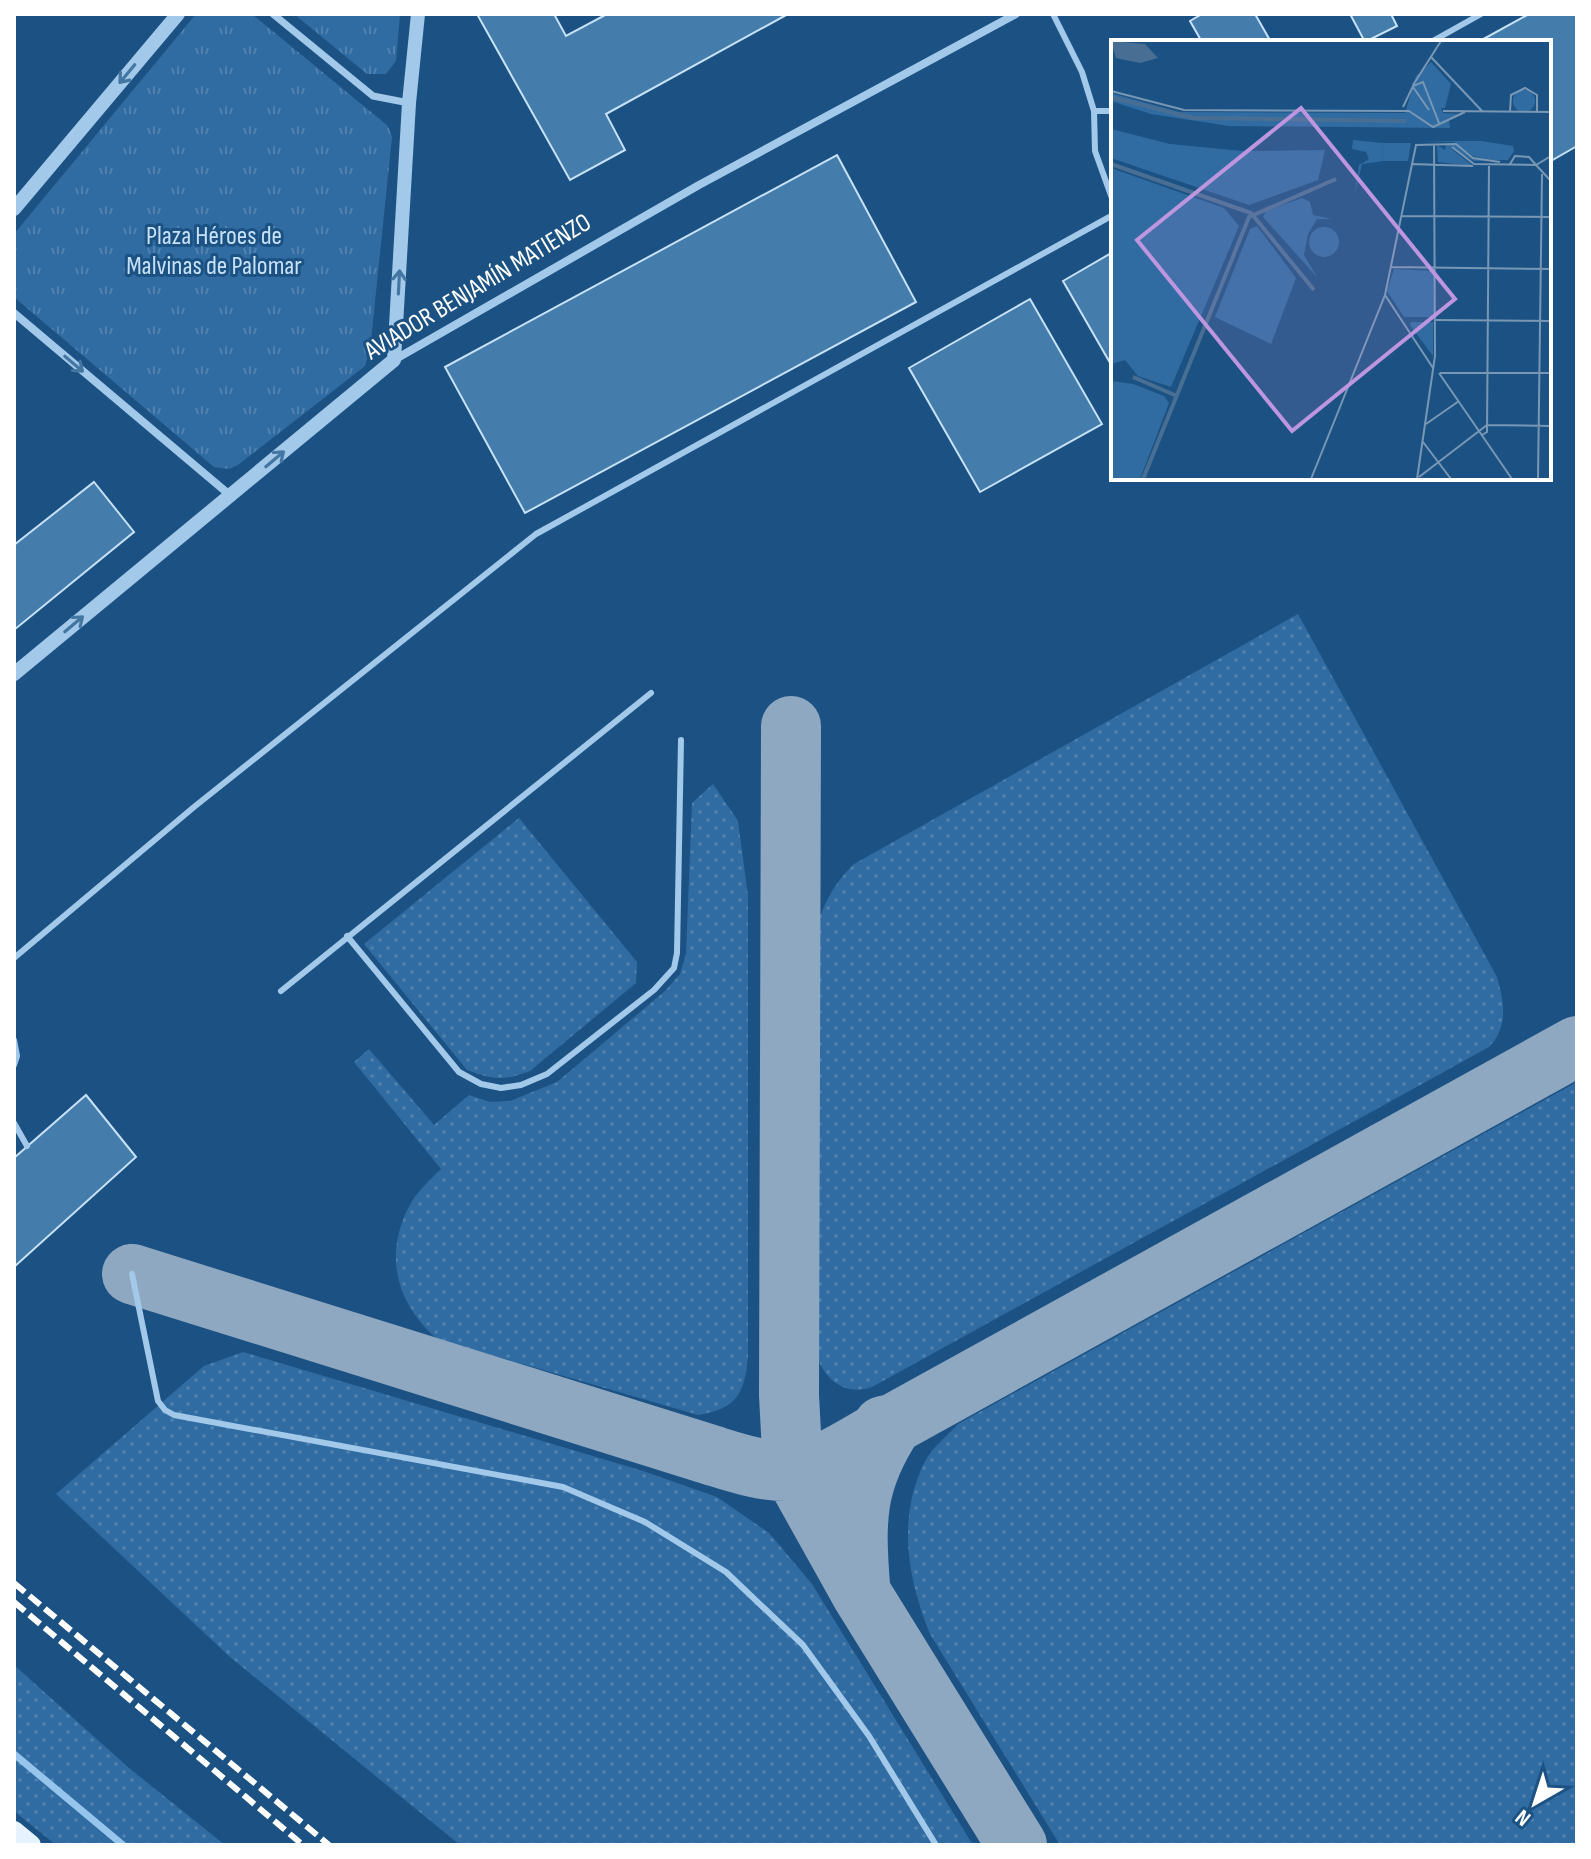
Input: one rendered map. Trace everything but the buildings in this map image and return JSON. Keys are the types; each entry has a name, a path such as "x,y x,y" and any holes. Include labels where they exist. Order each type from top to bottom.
{"main road":[{"path":"14,1831 31,1845"}],"street":[{"path":"14,209 178,14"},
{"path":"273,14 373,96 409,103"},
{"path":"394,360 409,103 418,14"},
{"name":"AVIADOR BENJAMÍN MATIENZO","path":"14,674 394,360 699,185 1016,14"},
{"path":"14,313 231,496"}],"lane":[{"path":"1053,14 1082,72 1094,111 1095,151 1111,195"},
{"path":"1435,40 1481,14"},
{"path":"1094,111 1111,111"},
{"path":"14,958 194,807 536,534 1111,216"},
{"path":"281,991 651,693"},
{"path":"347,936 459,1072 481,1084 501,1088 521,1085 547,1074 654,990 674,968 677,953 681,740"},
{"path":"14,1040 17,1056 14,1065"},
{"path":"14,1123 27,1146"},
{"path":"132,1274 158,1401 174,1415 563,1487 645,1522 726,1572 803,1645 869,1736 936,1845"}],"green space":[{"name":"Plaza Héroes de Malvinas de Palomar","path":"196,14 252,14 388,126 392,137 370,350 365,366 229,469 214,467 14,297 14,234"},
{"path":"294,14 400,14 396,61 386,74 367,74"},
{"path":"1298,614 1497,977 1503,1014 1500,1031 1489,1047 872,1387 854,1389 838,1384 826,1373 817,1357 812,944 832,891 854,864"},
{"path":"713,784 738,821 748,896 748,1356 744,1380 736,1397 722,1408 698,1415 437,1339 422,1324 411,1309 398,1275 398,1239 412,1201 441,1169 354,1062 369,1049 434,1125 469,1095 490,1102 510,1101 557,1082 665,991 680,974 686,954 692,803"},
{"path":"519,818 637,962 636,983 530,1071 498,1078 467,1070 364,944"},
{"path":"1577,1082 1577,1845 1060,1845 930,1634 922,1613 911,1569 908,1526 916,1482 928,1456 958,1424"},
{"path":"243,1352 643,1471 717,1497 769,1533 812,1584 973,1845 460,1845 230,1657 56,1494 204,1366"},
{"path":"14,1665 129,1768 225,1845 56,1845 14,1811"}],"waterway":[{"path":"14,1754 123,1845"}],"taxiway":[{"path":"791,726 789,1395 793,1471 861,1593 1017,1845"},
{"path":"132,1274 731,1461 770,1470 791,1471 816,1465 843,1453 1577,1046"},
{"path":"860,1585 860,1502 871,1464 893,1424 883,1426"}],"railway":[{"path":"14,1583 329,1845"},
{"path":"14,1602 303,1845"}]}
